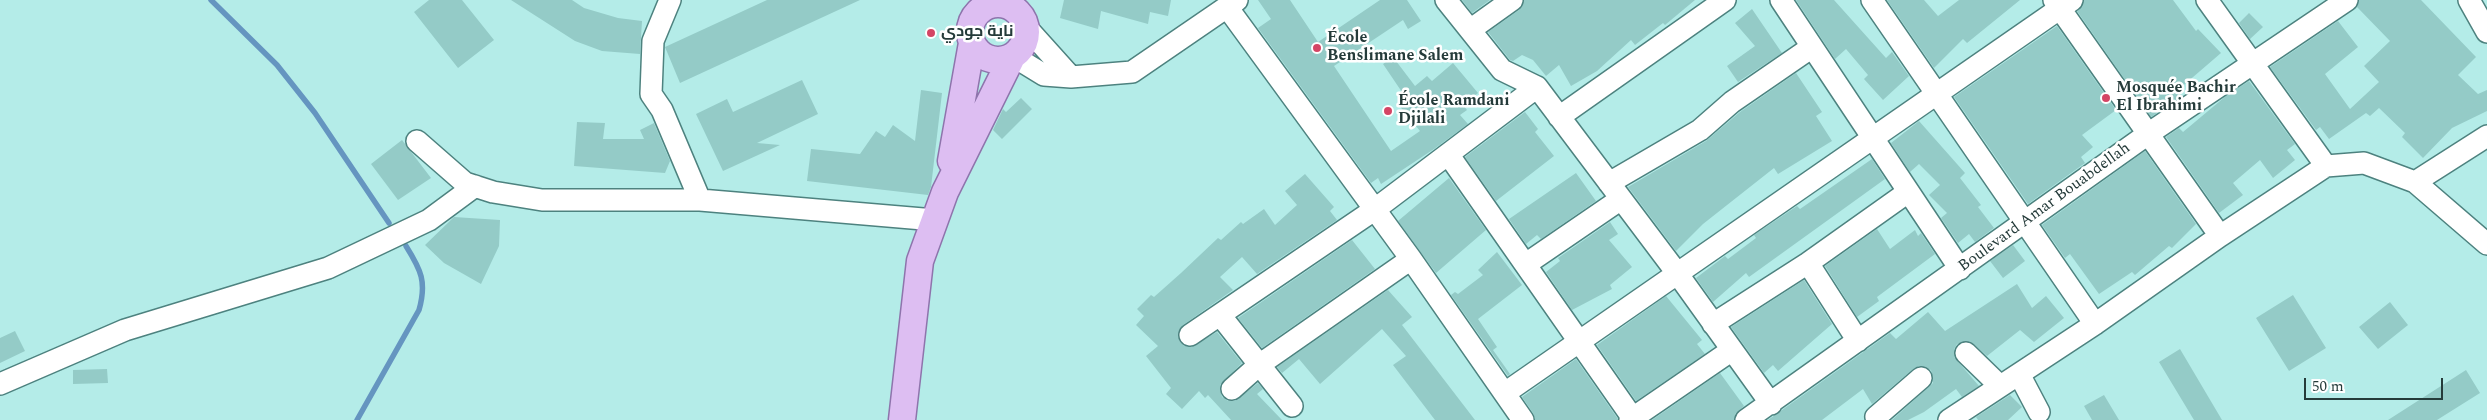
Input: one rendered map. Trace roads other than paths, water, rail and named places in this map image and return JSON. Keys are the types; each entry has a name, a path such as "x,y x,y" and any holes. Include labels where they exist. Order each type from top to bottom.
{"main road":[{"path":"902,420 920,261 945,192 1013,56 1024,44 1016,12 997,4 989,6 975,16 971,22 945,192"},
{"path":"971,22 985,57 1004,60 1013,56"}],"street":[{"path":"670,0 653,41 652,94 662,110 700,200"},
{"path":"1446,0 1502,70 1536,87 1677,273 1771,404"},
{"path":"1470,30 1512,0"},
{"path":"1559,117 1725,0"},
{"path":"1781,0 1960,269"},
{"path":"1872,0 2095,324"},
{"path":"2207,0 2326,166"},
{"name":"Boulevard Amar Bouabdellah","path":"1746,420 2148,134 2253,65 2325,6 2348,0"},
{"path":"2469,0 2487,32"},
{"path":"1013,56 1044,75 1071,77 1132,72 1232,3 1374,210 1411,259 1523,420"},
{"path":"1505,393 2062,3 2148,134 2220,236"},
{"path":"1016,12 1071,77"},
{"path":"1526,264 1615,191 1700,130 1732,102 1812,47"},
{"path":"1190,335 1374,210 1536,87"},
{"path":"2415,182 2487,136"},
{"path":"417,141 465,183 493,192 542,200 700,200 935,220"},
{"path":"1448,154 1632,419 1732,350"},
{"path":"1949,420 2095,324 2220,236 2326,166 2364,162 2415,182 2487,244"},
{"path":"0,384 125,330 328,268 429,220 476,186"},
{"path":"1713,324 1808,263 1908,192"},
{"path":"1232,389 1259,365 1411,259"},
{"path":"1808,263 1858,341"},
{"path":"1220,315 1292,406"},
{"path":"1966,352 2000,386"},
{"path":"2018,374 2039,412"},
{"path":"1875,419 1920,378"}],"waterway":[{"path":"211,0 277,65 315,113 389,223"},
{"path":"357,420 419,310 422,292 421,276 406,246"}],"place":[{"name":"ناية جودي","path":"931,33"},
{"name":"École Benslimane Salem","path":"1317,48"},
{"name":"Mosquée Bachir El Ibrahimi","path":"2106,98"},
{"name":"École Ramdani Djilali","path":"1388,111"}]}
